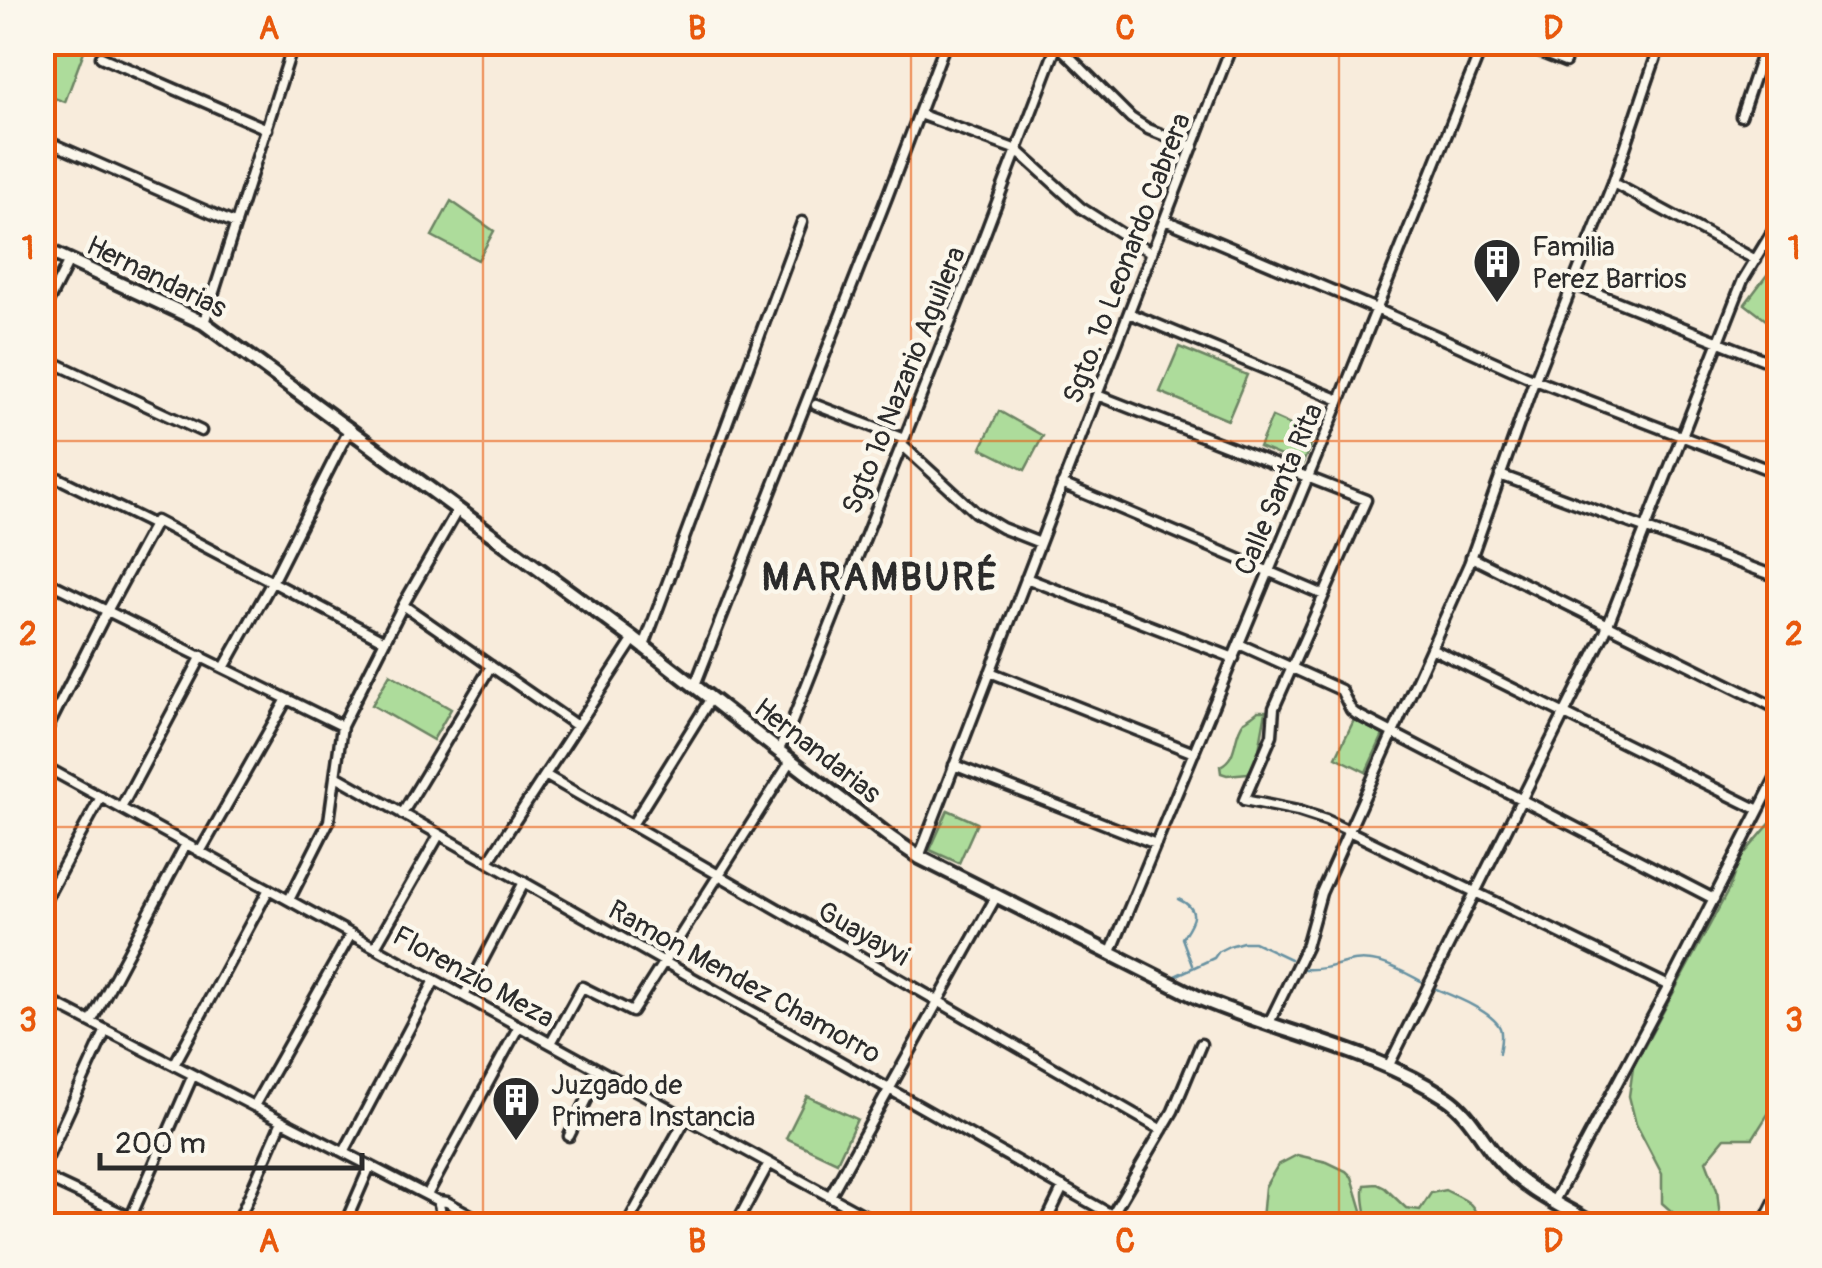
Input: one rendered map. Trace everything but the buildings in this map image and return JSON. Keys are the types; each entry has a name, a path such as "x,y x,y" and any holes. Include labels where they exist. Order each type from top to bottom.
{"street":[{"path":"204,323 294,42"},
{"path":"695,685 946,42"},
{"name":"Sgto. 1º Leonardo Cabrera","path":"919,857 1233,42"},
{"name":"Calle Santa Rita","path":"1112,952 1484,42"},
{"path":"1514,42 1564,62"},
{"path":"1269,1023 1306,947 1321,893 1471,558 1535,380 1613,183 1661,42"},
{"path":"1741,116 1766,42"},
{"path":"1055,43 1131,118 1193,147"},
{"name":"Sgto 1º Nazario Aguilera","path":"778,750 903,442 1055,43"},
{"path":"100,57 266,129"},
{"path":"919,114 1017,150 1082,208 1152,253"},
{"path":"42,139 236,224"},
{"path":"1613,183 1756,260"},
{"path":"1388,1068 1608,625 1744,280 1780,219"},
{"path":"1164,220 1535,380 1780,474"},
{"path":"488,862 577,726 639,642 802,222"},
{"name":"Hernandarias","path":"42,248 204,323 639,642 919,857 1199,998 1326,1042 1443,1096 1458,1106 1500,1162 1596,1226"},
{"path":"42,314 69,261"},
{"path":"1574,284 1780,366"},
{"path":"1128,313 1340,400"},
{"path":"42,357 200,431"},
{"path":"1097,395 1366,500 1274,708 1272,736 1244,800 1312,814 1349,830 1669,986"},
{"path":"816,404 903,442 975,512 1040,543"},
{"path":"224,668 350,428"},
{"path":"42,470 154,525"},
{"path":"1500,475 1780,578"},
{"path":"1061,487 1324,594"},
{"path":"289,900 328,821 342,726 458,508"},
{"path":"42,739 156,521 385,641"},
{"path":"1471,558 1780,710"},
{"path":"1026,578 1234,658"},
{"path":"42,580 342,726"},
{"path":"404,605 577,726"},
{"path":"1239,644 1341,690 1351,710 1714,899"},
{"path":"1431,648 1759,810"},
{"path":"121,808 202,656"},
{"path":"402,814 491,666"},
{"path":"990,672 1194,753"},
{"path":"632,825 711,698"},
{"path":"200,852 287,699"},
{"path":"550,1044 582,987 632,1012 791,760"},
{"name":"Florenzio Meza","path":"42,765 884,1226"},
{"path":"954,765 1156,844"},
{"path":"1554,1201 1780,769"},
{"name":"Guayayvi","path":"545,775 1162,1130"},
{"name":"Ramon Mendez Chamorro","path":"336,776 1131,1226"},
{"path":"42,906 101,797"},
{"path":"375,947 439,835"},
{"path":"91,1022 186,844"},
{"path":"464,996 524,882"},
{"path":"174,1065 269,889"},
{"path":"830,1196 997,895"},
{"path":"254,1106 351,934"},
{"path":"344,1152 435,980"},
{"path":"42,997 490,1226"},
{"path":"427,1195 519,1026"},
{"path":"106,1030 42,1173 129,1221 149,1226"},
{"path":"1112,1215 1173,1112 1201,1044"},
{"path":"569,1136 602,1071"},
{"path":"129,1221 193,1075"},
{"path":"626,1226 686,1118"},
{"path":"236,1226 282,1121"},
{"path":"735,1226 769,1163"},
{"path":"344,1226 370,1166"},
{"path":"1044,1226 1063,1188"},
{"path":"1762,1226 1780,1190"},
{"path":"438,1201 440,1212 465,1226"},
{"path":"844,1226 853,1209"}],"green space":[{"path":"42,43 87,43 65,102 43,94"},
{"path":"451,201 494,231 478,260 432,236"},
{"path":"1779,259 1779,321 1775,327 1745,304"},
{"path":"1179,347 1247,375 1228,420 1160,392"},
{"path":"999,411 1043,436 1025,470 981,448"},
{"path":"1272,417 1315,436 1302,465 1259,447"},
{"path":"390,674 451,709 433,740 372,705"},
{"path":"1258,711 1266,711 1257,761 1248,773 1221,773 1220,766 1233,752 1240,727"},
{"path":"1354,720 1383,735 1366,772 1336,757"},
{"path":"948,810 977,823 959,863 930,850"},
{"path":"1779,813 1779,1086 1770,1111 1753,1138 1725,1138 1706,1161 1717,1190 1720,1218 1688,1223 1662,1203 1662,1174 1636,1124 1629,1096 1633,1068 1729,889 1739,860"},
{"path":"807,1096 857,1119 837,1162 786,1138"},
{"path":"1297,1155 1327,1162 1352,1177 1364,1217 1362,1225 1265,1225 1265,1187 1278,1165"},
{"path":"1377,1184 1406,1208 1420,1210 1431,1193 1445,1190 1472,1207 1477,1225 1367,1225 1365,1185"}],"waterway":[{"path":"1178,899 1193,912 1182,938 1192,965"},
{"path":"1175,976 1243,942 1254,942 1290,959"},
{"path":"1304,969 1365,960 1421,981"},
{"path":"1436,989 1496,1022 1501,1034 1499,1053"}],"place":[{"name":"Familia Perez Barrios","path":"1497,304"},
{"name":"Juzgado de Primera Instancia","path":"516,1142"}],"district":[{"name":"MARAMBURÉ","path":"881,577"}]}
